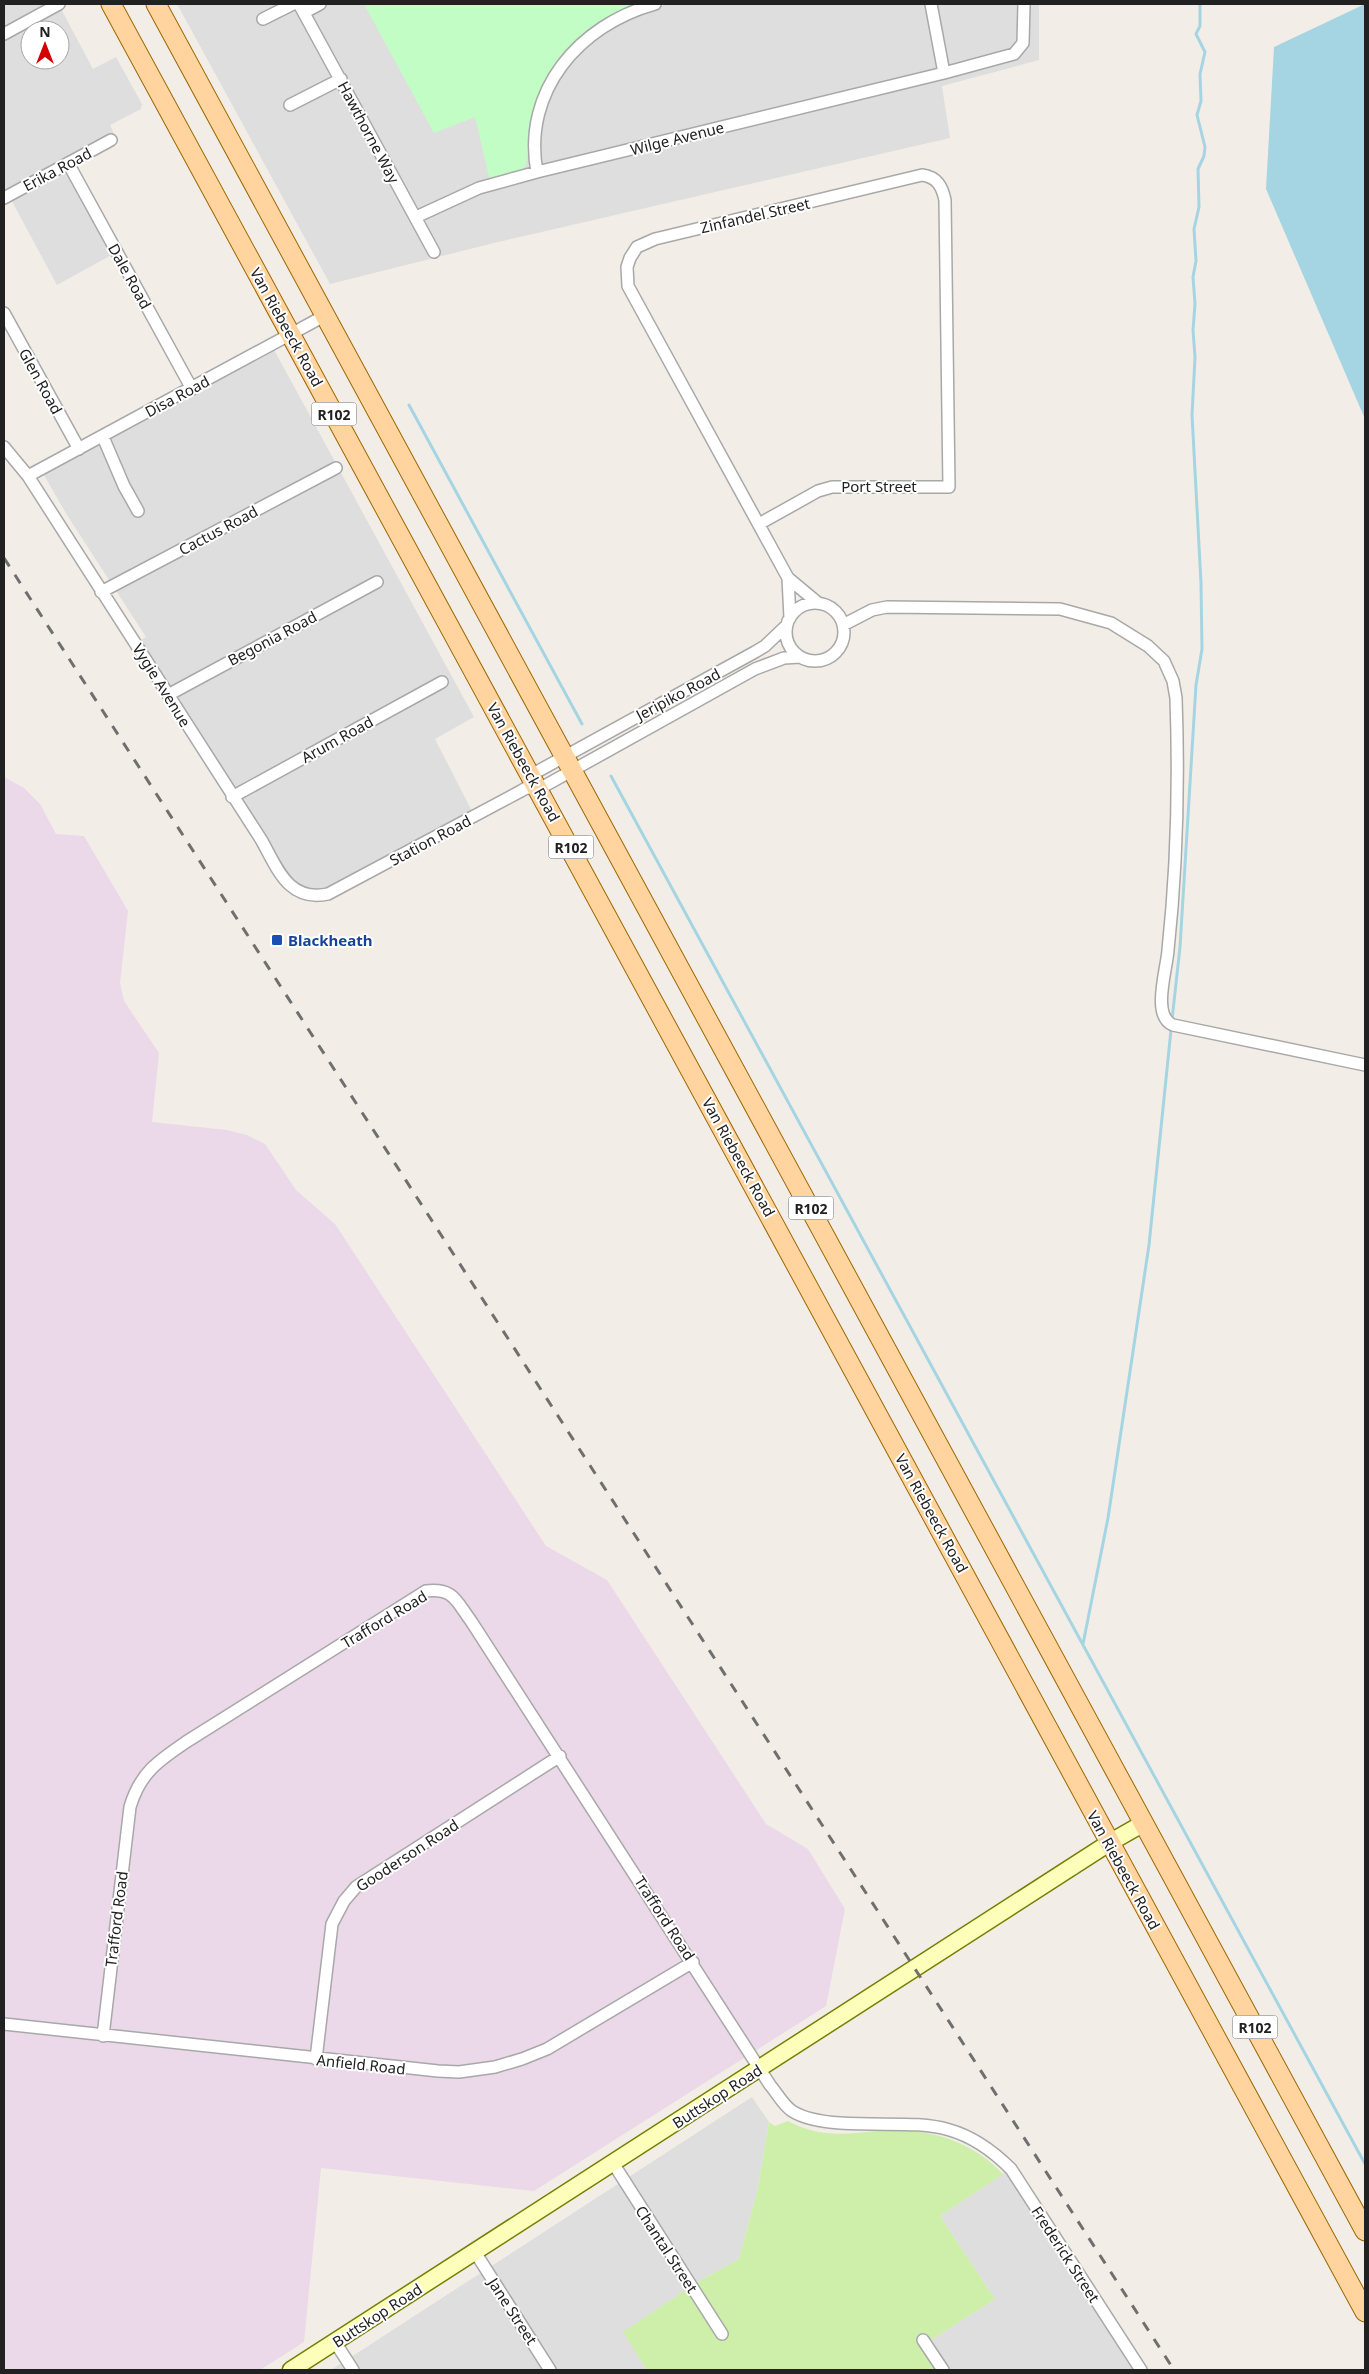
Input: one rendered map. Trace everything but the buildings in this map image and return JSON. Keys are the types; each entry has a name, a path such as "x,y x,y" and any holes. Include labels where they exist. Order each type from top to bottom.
{"main road":[{"name":"Van Riebeeck Road","path":"111,4 532,784 1002,1641 1109,1843 1365,2312"},
{"name":"R102","path":"156,4 1365,2231"}],"street":[{"path":"4,34 59,4"},
{"path":"263,19 293,4"},
{"path":"302,8 320,4"},
{"path":"538,172 534,152 534,136 538,114 556,72 568,56 594,34 643,5 655,4"},
{"path":"931,4 944,73"},
{"name":"Wilge Avenue","path":"416,217 479,188 1014,54 1023,43 1024,4"},
{"name":"Hawthorne Way","path":"302,8 434,252"},
{"path":"290,105 341,79"},
{"name":"Erika Road","path":"4,198 111,140"},
{"name":"Dale Road","path":"68,163 192,389"},
{"name":"Zinfandel Street","path":"818,603 788,578 628,286 627,268 630,258 637,247 655,239 922,175 935,178 943,189 945,200 949,487"},
{"name":"Glen Road","path":"4,313 79,449"},
{"name":"Disa Road","path":"28,476 326,315"},
{"path":"103,437 124,486 138,511"},
{"name":"Vygie Avenue","path":"4,447 28,476 289,885 300,892 313,896 335,890"},
{"name":"Cactus Road","path":"101,592 336,468"},
{"name":"Port Street","path":"759,524 818,491 832,487 949,487"},
{"name":"Zinfandel Street","path":"788,578 788,622"},
{"name":"Begonia Road","path":"168,695 377,582"},
{"path":"818,603 834,610 843,624 843,640 840,647 831,656 818,661 800,657 788,643 788,622 802,606 818,603"},
{"path":"843,624 872,610 886,607 1060,609 1111,623 1148,646 1164,661 1173,681 1177,723 1175,855 1168,952 1160,1003 1164,1018 1173,1025 1365,1065"},
{"name":"Jeripiko Road","path":"568,764 756,652 765,646 788,622"},
{"name":"Jeripiko Road","path":"568,764 755,669 784,658 800,657"},
{"name":"Arum Road","path":"232,797 442,682"},
{"path":"532,784 568,764"},
{"path":"532,784 568,764"},
{"name":"Station Road","path":"335,890 532,784"},
{"name":"Trafford Road","path":"103,2036 130,1807 138,1786 146,1774 154,1764 186,1742 426,1591 436,1590 451,1594 472,1621 760,2068 786,2105"},
{"name":"Gooderson Road","path":"316,2060 332,1924 344,1901 356,1887 560,1756"},
{"name":"Buttskop Road","path":"291,2370 1109,1843 1144,1823"},
{"name":"Anfield Road","path":"4,2024 316,2060 438,2072 459,2072 522,2059 547,2049 693,1962"},
{"name":"Frederick Street","path":"786,2105 806,2117 836,2123 935,2125 963,2133 983,2145 1011,2169 1135,2368"},
{"name":"Chantal Street","path":"613,2163 722,2334"},
{"name":"Jane Street","path":"475,2252 550,2370"},
{"path":"923,2340 943,2370"},
{"path":"335,2342 353,2370"}],"shaded area":[{"path":"4,4 60,4 67,20 20,20 20,70 70,70 70,26 93,69 116,57 142,104 141,109 110,125 116,138 68,164 117,252 57,285 8,194 4,196"},
{"path":"177,4 1039,4 1039,60 942,86 950,138 494,243 330,284"},
{"path":"272,346 474,717 435,739 474,815 328,892 295,888 136,643 146,637 67,515 41,470"},
{"path":"4,777 24,788 40,804 56,834 84,836 128,911 120,983 124,1001 159,1053 152,1122 227,1130 247,1135 265,1144 296,1190 335,1224 546,1546 607,1580 766,1824 808,1849 845,1909 826,2006 534,2191 321,2168 304,2342 260,2370 4,2370"},
{"path":"752,2097 769,2122 757,2192 739,2259 696,2283 624,2332 647,2370 331,2370"},
{"path":"1010,2169 1140,2370 942,2370 925,2344 995,2299 940,2216"}],"green space":[{"path":"364,4 631,4 628,8 578,40 559,61 531,127 526,165 519,173 490,181 475,117 434,133"},
{"path":"788,2121 811,2130 832,2134 895,2130 912,2131 946,2138 976,2152 1003,2174 940,2216 995,2299 925,2344 937,2370 647,2370 623,2332 696,2283 739,2259 757,2192 769,2122 775,2126"}],"water":[{"path":"1365,4 1365,419 1266,189 1274,47"}],"waterway":[{"path":"1172,1020 1180,947 1196,685 1202,649 1201,583 1192,415 1195,357 1193,330 1195,304 1193,277 1196,261 1194,229 1199,207 1198,169 1204,156 1205,147 1197,115 1201,101 1200,74 1205,52 1196,34 1200,26 1200,4"},
{"path":"409,405 582,724"},
{"path":"611,776 1365,2164"},
{"path":"1083,1644 1108,1518 1149,1245 1171,1030"}],"railway":[{"path":"4,558 1174,2370"}],"place":[{"name":"Blackheath","path":"277,940"}]}
